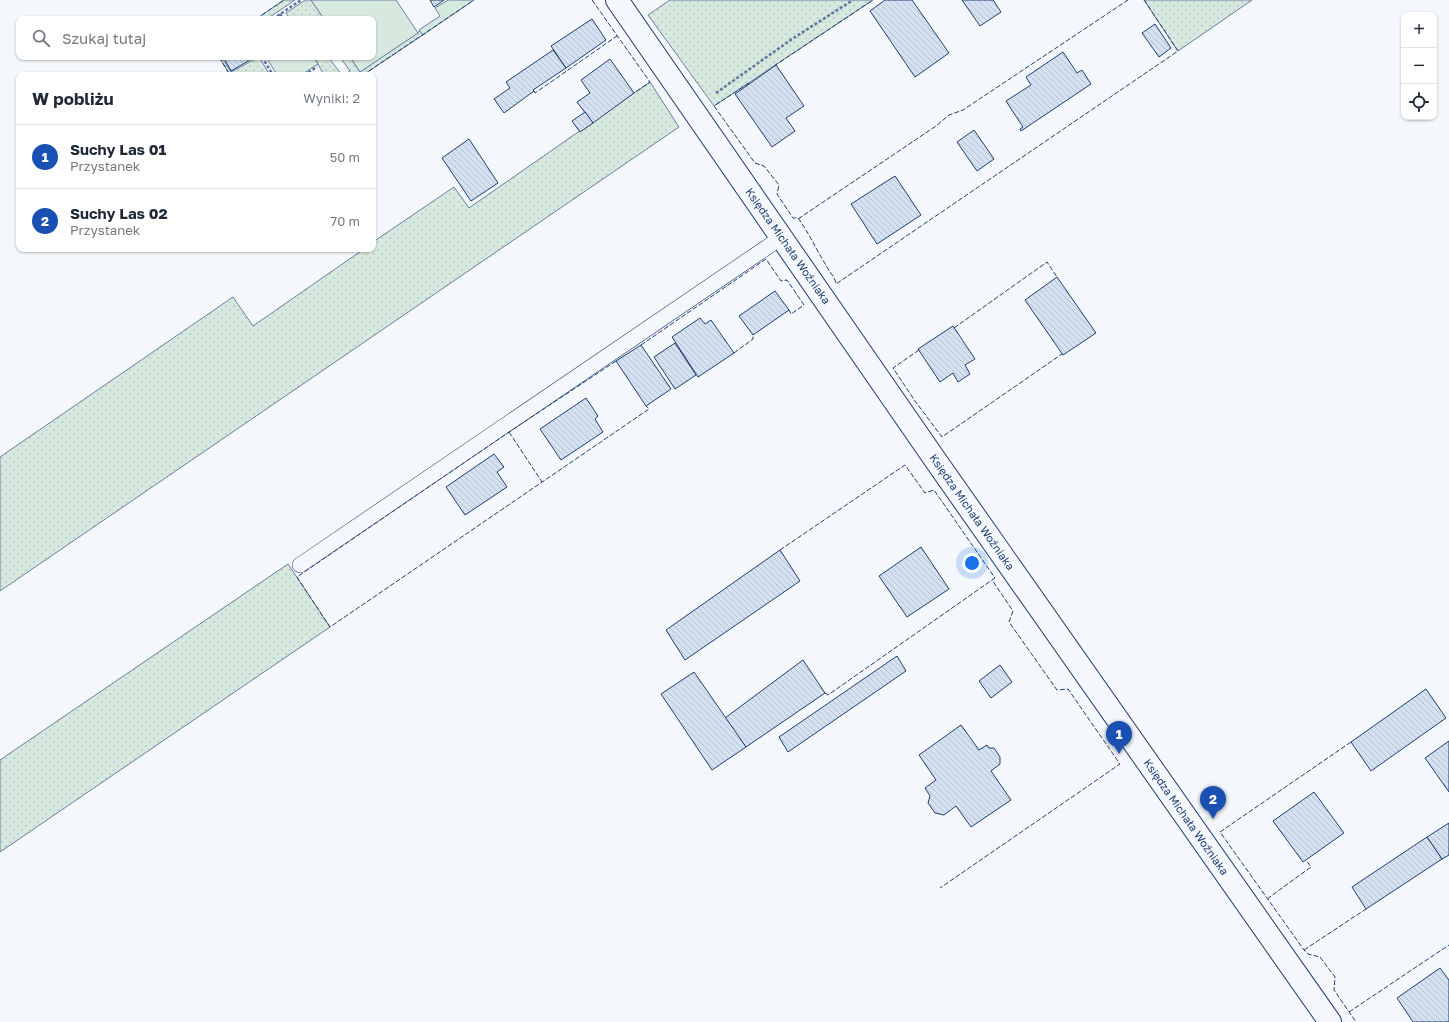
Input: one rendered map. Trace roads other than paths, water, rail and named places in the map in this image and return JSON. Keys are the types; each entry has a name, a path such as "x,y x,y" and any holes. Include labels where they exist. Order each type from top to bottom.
{"street":[{"name":"Księdza Michała Woźniaka","path":"617,0 941,468 1330,1022"}],"lane":[{"path":"300,565 782,237"}],"place":[{"name":"Suchy Las 01","path":"1119,754"},
{"name":"Suchy Las 02","path":"1213,819"}]}
